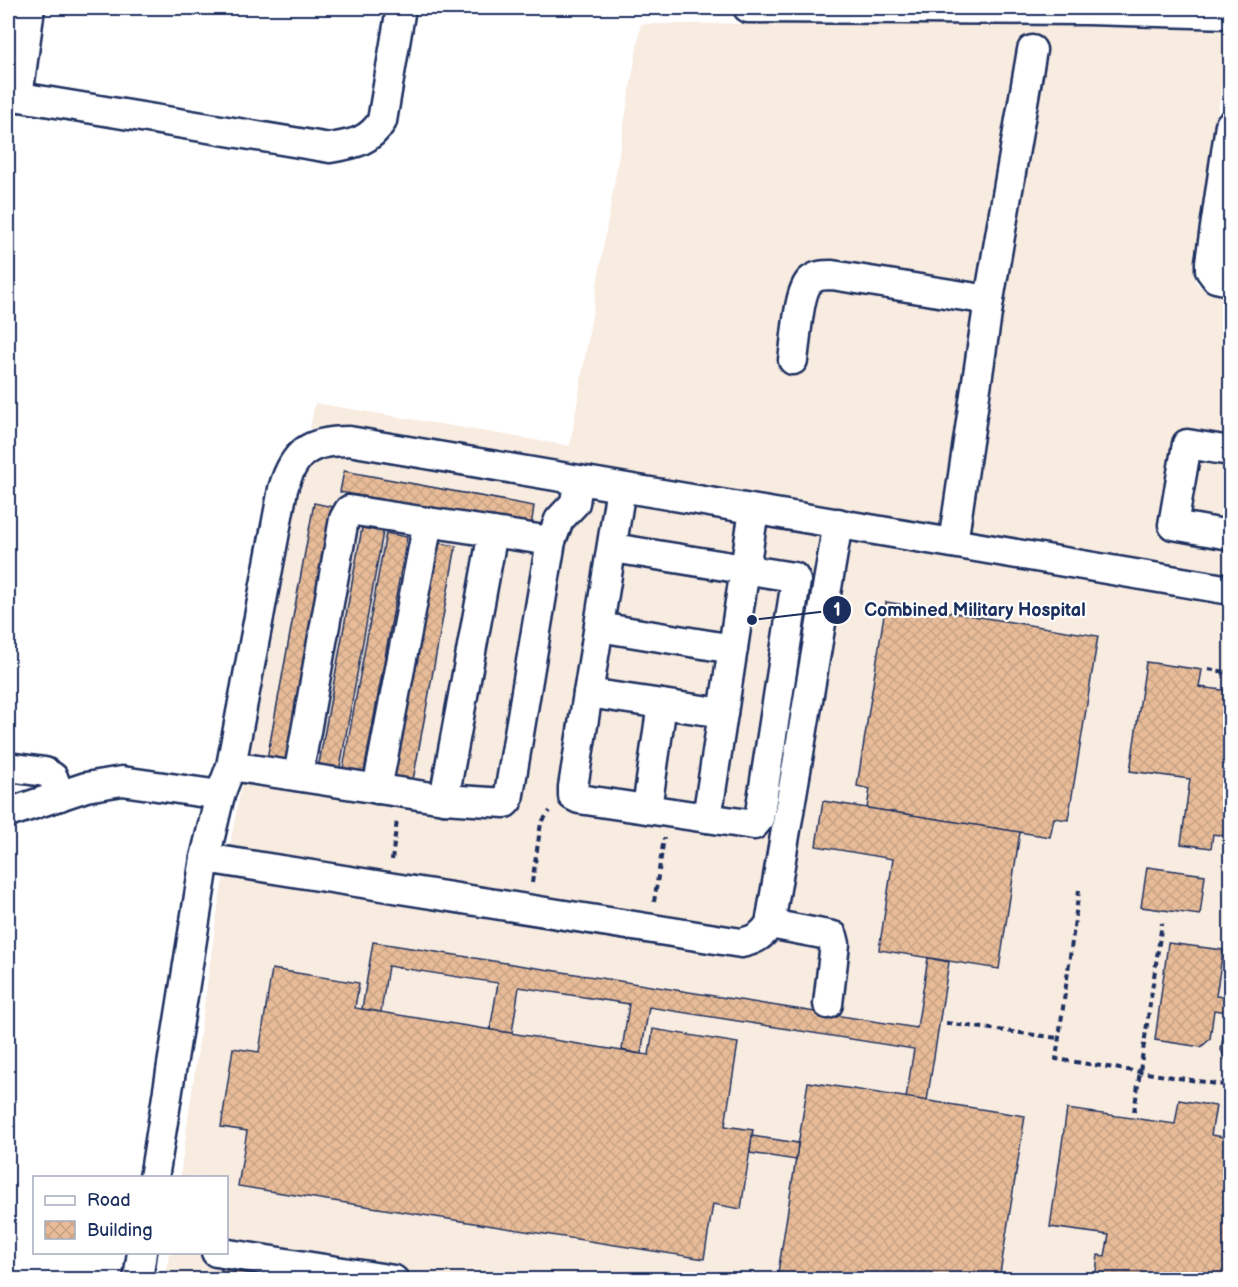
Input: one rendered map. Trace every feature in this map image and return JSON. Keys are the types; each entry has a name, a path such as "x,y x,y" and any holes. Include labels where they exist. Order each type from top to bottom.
{"street":[{"path":"30,8 13,96 330,148 353,144 374,134 382,120 401,8"},
{"path":"748,8 1087,9 1230,14"},
{"path":"953,543 990,300 1032,50"},
{"path":"1230,124 1210,270 1216,278 1230,281"},
{"path":"793,360 804,291 810,281 820,276 832,275 990,300"},
{"path":"154,1176 205,858 220,795 231,766 283,489 299,455 326,441 349,441 578,482 838,523 1230,590"},
{"path":"1230,452 1187,444 1173,525 1230,535"},
{"path":"231,766 444,799 501,805 508,800 551,542 559,519 575,503 578,482"},
{"path":"613,548 794,577 795,598 759,819 754,825 579,799 573,795 621,488"},
{"path":"298,776 346,514 353,509 551,542"},
{"path":"707,818 754,510"},
{"path":"389,790 428,522"},
{"path":"205,858 388,890 741,943 754,940 764,934 770,924 838,523"},
{"path":"444,799 493,532"},
{"path":"599,627 734,649"},
{"path":"588,693 723,713"},
{"path":"658,810 662,704"},
{"path":"8,767 45,772 53,777 60,796"},
{"path":"8,813 86,787 122,781 220,795"},
{"path":"770,924 833,936 835,944 828,1004"},
{"path":"138,1280 142,1254"},
{"path":"228,1254 394,1280"}],"path":[{"path":"1208,669 1226,672 1230,669"},
{"path":"388,890 389,790"},
{"path":"528,911 541,823 548,813 573,795"},
{"path":"649,929 658,810"},
{"path":"1079,890 1056,1059 1230,1086"},
{"path":"1134,1113 1162,922"},
{"path":"946,1023 1058,1038"}],"shaded area":[{"path":"1217,22 1226,30 1229,40 1193,270 1195,281 1201,288 1230,295 1230,1279 166,1280 169,1254 228,1254 228,1176 180,1176 218,907 315,403 570,446 641,24"}],"building":[{"path":"344,471 534,506 531,527 340,492"},
{"path":"314,503 333,507 286,763 267,759"},
{"path":"362,528 383,532 339,773 318,769"},
{"path":"386,533 407,537 363,777 342,774"},
{"path":"435,542 456,546 412,786 391,782"},
{"path":"886,602 1098,636 1068,820 1054,818 1050,837 867,808 870,789 857,786"},
{"path":"1146,662 1202,670 1199,687 1230,691 1230,837 1213,834 1211,848 1181,844 1190,779 1130,771"},
{"path":"823,801 1020,832 999,969 879,950 893,859 816,846"},
{"path":"1147,867 1205,875 1200,915 1141,907"},
{"path":"373,942 917,1028 928,958 949,962 927,1101 906,1098 914,1049 649,1007 641,1054 622,1050 629,1004 519,987 512,1033 490,1030 498,983 388,966 381,1012 362,1009"},
{"path":"1168,943 1223,950 1216,996 1224,997 1226,983 1230,984 1230,1068 1221,1050 1227,1012 1214,1010 1210,1039 1201,1047 1155,1040"},
{"path":"272,969 359,983 355,1008 641,1054 649,1055 653,1029 738,1043 725,1126 753,1130 741,1209 713,1204 704,1259 238,1186 247,1131 221,1127 233,1048 259,1052"},
{"path":"808,1082 1025,1116 999,1280 777,1279"},
{"path":"1179,1100 1216,1106 1211,1135 1230,1138 1230,1280 1095,1280 1098,1255 1105,1256 1109,1235 1050,1227 1067,1109 1175,1124"},
{"path":"752,1136 798,1143 796,1160 750,1153"},
{"path":"221,1269 289,1280 219,1280"},
{"path":"1048,1273 1092,1280 1047,1280"}],"place":[{"name":"Combined Military Hospital","path":"752,620"}]}
